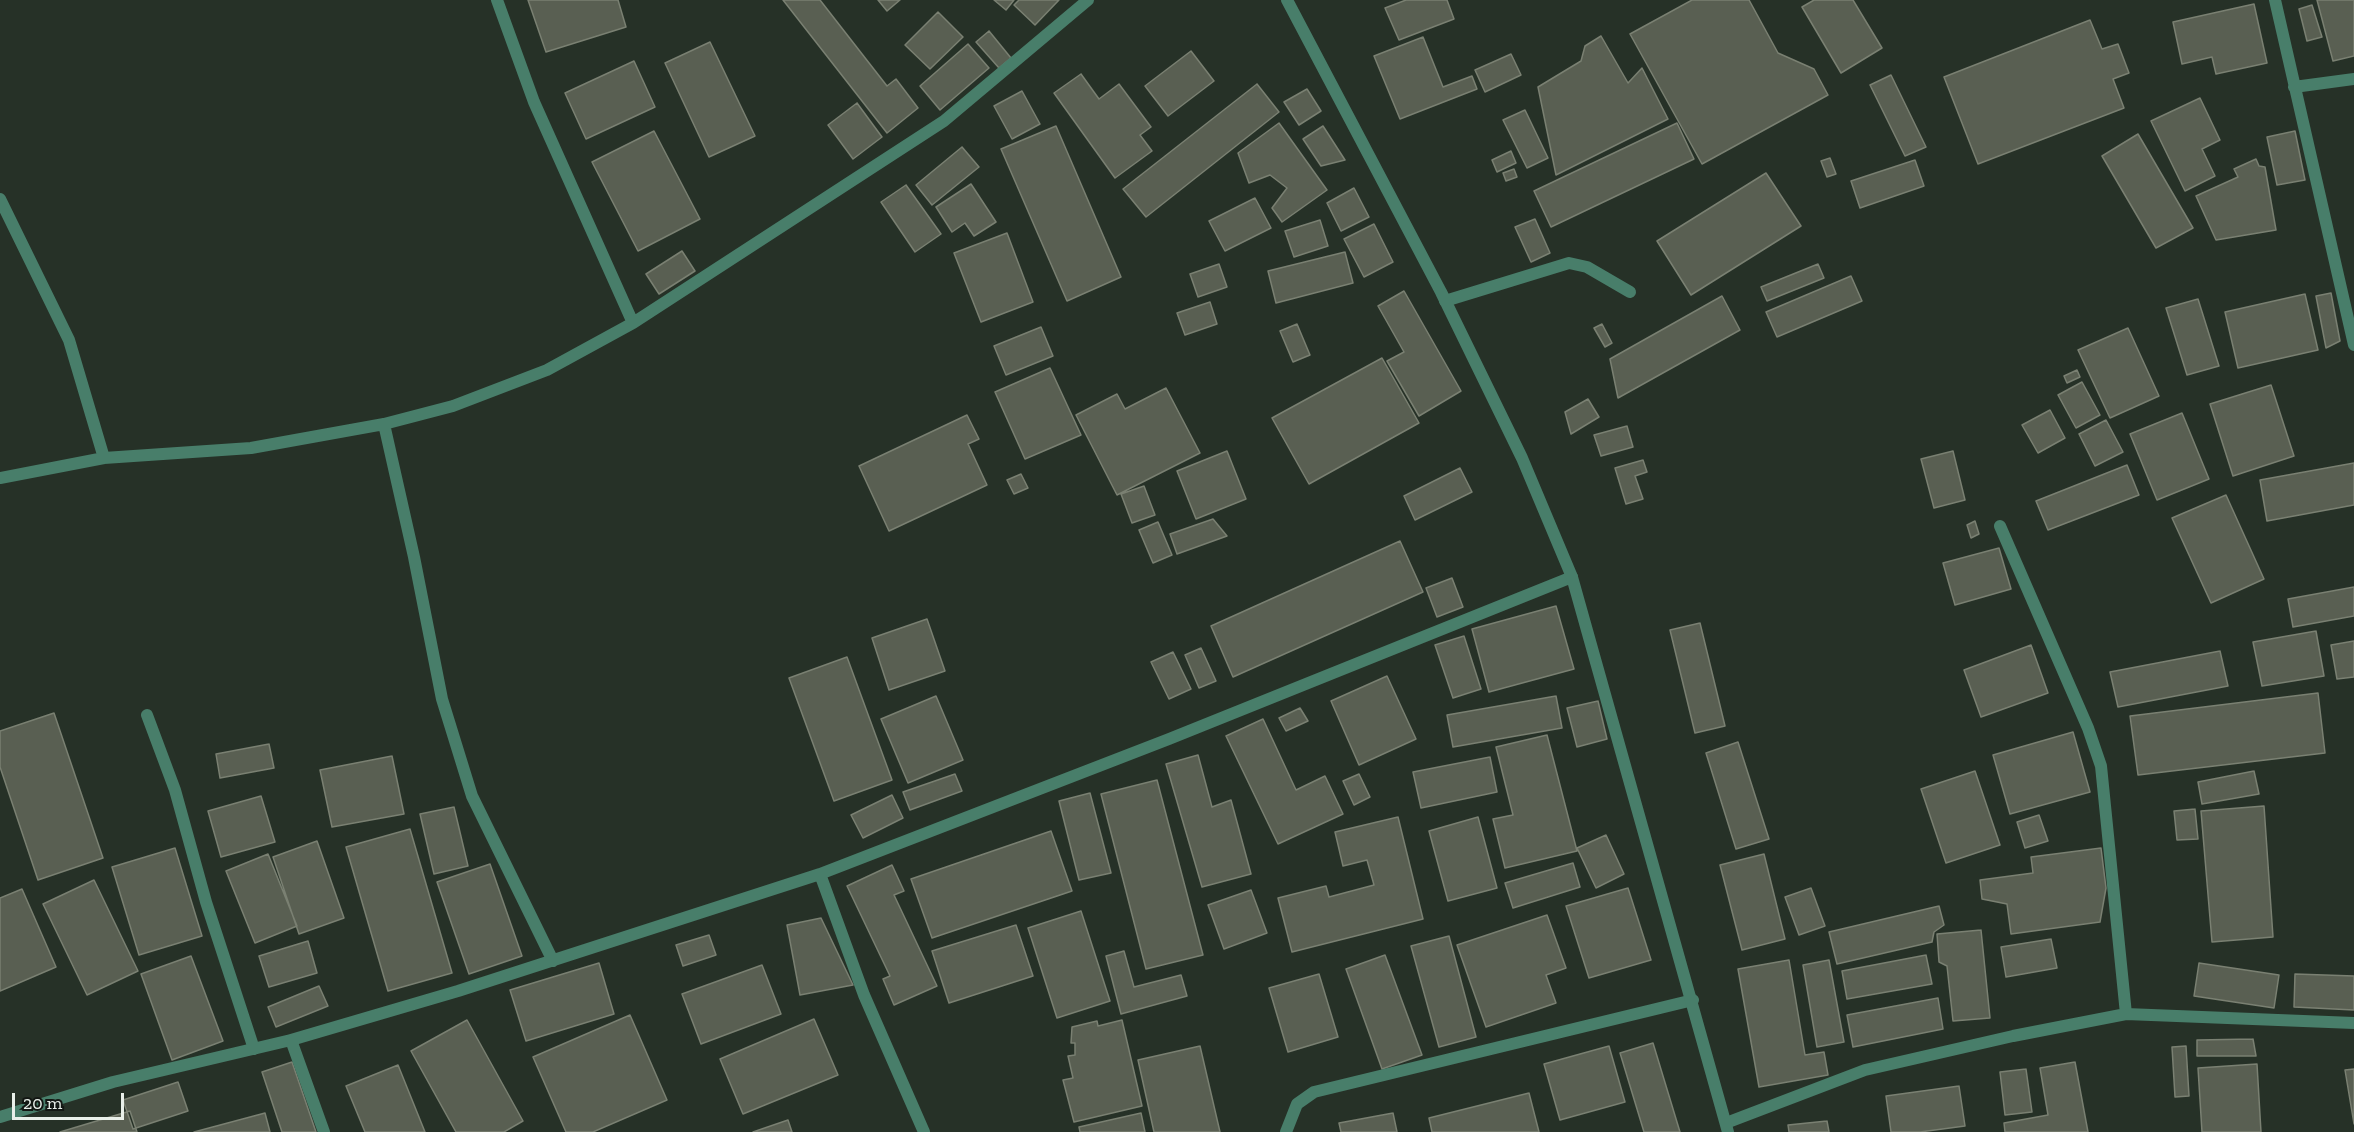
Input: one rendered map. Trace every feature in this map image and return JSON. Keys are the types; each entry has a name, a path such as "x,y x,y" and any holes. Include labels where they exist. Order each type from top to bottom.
{"street":[{"path":"497,0 534,102 633,323"},
{"path":"0,478 104,458 251,448 384,424 453,406 547,370 633,323 944,121 1088,0"},
{"path":"1287,0 1445,301 1522,458 1572,577 1693,1000 1727,1128 1865,1070 2013,1036 2126,1014 2354,1023"},
{"path":"2275,0 2354,345"},
{"path":"2294,87 2354,79"},
{"path":"0,199 69,340 104,458"},
{"path":"1445,301 1569,263 1587,267 1630,292"},
{"path":"384,424 414,556 442,699 472,796 553,962"},
{"path":"2000,526 2088,728 2102,766 2126,1014"},
{"path":"0,1117 112,1082 291,1040 553,962 820,874 1169,739 1572,577"},
{"path":"147,715 175,790 206,902 254,1049"},
{"path":"820,874 864,995 924,1132"},
{"path":"1286,1132 1297,1104 1314,1092 1693,1000"},
{"path":"291,1040 324,1132"}],"building":[{"path":"528,0 618,0 626,27 546,52"},
{"path":"783,0 820,0 887,86 896,79 918,108 887,133"},
{"path":"878,0 900,0 887,11"},
{"path":"994,0 1014,0 1006,10"},
{"path":"1019,0 1059,0 1035,25 1014,5"},
{"path":"1406,0 1447,0 1454,19 1399,40 1385,8"},
{"path":"1692,0 1749,0 1778,53 1814,69 1828,95 1702,164 1630,34"},
{"path":"1814,0 1853,0 1882,48 1841,73 1802,7"},
{"path":"2317,0 2354,0 2354,56 2333,61"},
{"path":"2254,4 2267,63 2216,74 2212,57 2182,64 2173,22"},
{"path":"2312,5 2322,37 2307,41 2299,9"},
{"path":"938,12 963,37 930,69 905,45"},
{"path":"2090,20 2102,49 2118,44 2129,73 2113,79 2124,108 1978,164 1944,77"},
{"path":"989,31 1011,58 999,68 976,42"},
{"path":"1601,36 1628,83 1642,68 1668,119 1556,175 1538,87 1581,61 1585,46"},
{"path":"1423,37 1443,87 1472,76 1477,89 1400,119 1374,56"},
{"path":"710,42 755,136 709,157 665,63"},
{"path":"968,44 989,68 940,110 920,86"},
{"path":"1191,51 1214,81 1168,116 1145,86"},
{"path":"1511,54 1521,75 1485,92 1475,70"},
{"path":"634,61 655,107 586,139 565,93"},
{"path":"1081,74 1099,99 1119,84 1151,127 1140,135 1152,151 1115,178 1054,93"},
{"path":"1891,75 1926,147 1905,156 1870,85"},
{"path":"1257,84 1279,112 1146,217 1123,189"},
{"path":"1307,89 1321,111 1299,125 1284,102"},
{"path":"1022,91 1040,124 1012,139 994,106"},
{"path":"2200,98 2220,140 2202,149 2215,176 2185,191 2151,121"},
{"path":"857,103 882,137 853,159 828,125"},
{"path":"1525,110 1548,158 1527,168 1503,120"},
{"path":"1279,123 1327,190 1282,222 1272,208 1287,188 1270,175 1249,183 1238,153"},
{"path":"1677,123 1694,159 1551,227 1534,191"},
{"path":"1056,126 1121,277 1067,301 1001,149"},
{"path":"1323,126 1345,160 1321,166 1303,139"},
{"path":"654,131 700,219 638,251 592,162"},
{"path":"2295,131 2305,180 2277,185 2267,137"},
{"path":"2138,134 2193,228 2156,248 2102,156"},
{"path":"962,147 979,167 932,205 916,185"},
{"path":"1511,151 1516,163 1497,172 1492,160"},
{"path":"1830,158 1836,174 1827,177 1821,161"},
{"path":"2256,159 2259,166 2265,167 2276,230 2216,240 2196,196 2238,177 2234,169"},
{"path":"1915,160 1924,186 1860,208 1851,181"},
{"path":"1514,169 1517,177 1506,181 1503,173"},
{"path":"1766,173 1801,226 1691,295 1657,241"},
{"path":"971,184 996,222 974,236 965,223 952,232 936,207"},
{"path":"906,185 941,234 915,252 881,202"},
{"path":"1354,188 1369,217 1341,231 1327,203"},
{"path":"1255,198 1271,228 1225,251 1209,221"},
{"path":"1535,219 1550,253 1531,262 1515,227"},
{"path":"1320,220 1328,246 1294,257 1285,231"},
{"path":"1374,224 1393,262 1364,277 1344,239"},
{"path":"1007,233 1033,302 981,322 954,253"},
{"path":"682,251 695,271 659,294 646,274"},
{"path":"1345,252 1353,283 1276,303 1268,271"},
{"path":"1219,264 1227,287 1198,297 1190,274"},
{"path":"1818,264 1824,278 1767,301 1761,287"},
{"path":"1851,276 1862,301 1777,337 1766,312"},
{"path":"1404,291 1461,391 1419,416 1387,361 1404,352 1378,306"},
{"path":"2331,293 2340,341 2326,348 2316,296"},
{"path":"2305,294 2318,350 2238,368 2225,312"},
{"path":"1722,296 1740,330 1618,398 1610,359"},
{"path":"2198,299 2219,366 2187,375 2166,308"},
{"path":"1210,302 1217,324 1185,335 1177,313"},
{"path":"1297,324 1310,355 1293,362 1280,331"},
{"path":"1602,324 1612,343 1605,347 1594,328"},
{"path":"1041,327 1053,356 1006,375 994,346"},
{"path":"2128,328 2159,396 2110,418 2078,350"},
{"path":"1382,358 1419,423 1309,484 1272,418"},
{"path":"1050,368 1081,435 1025,459 995,392"},
{"path":"2077,370 2080,377 2067,383 2064,376"},
{"path":"2082,382 2100,415 2076,428 2058,395"},
{"path":"2271,385 2294,456 2233,476 2210,404"},
{"path":"1166,388 1200,453 1117,495 1076,415 1117,394 1125,409"},
{"path":"1588,399 1599,417 1571,434 1565,412"},
{"path":"2050,410 2065,438 2038,453 2022,425"},
{"path":"2182,413 2209,479 2157,500 2130,434"},
{"path":"967,415 979,439 968,444 987,485 889,531 859,466"},
{"path":"2106,420 2123,452 2095,466 2079,434"},
{"path":"1627,426 1633,447 1601,456 1594,435"},
{"path":"1227,451 1246,499 1196,519 1177,471"},
{"path":"1953,451 1965,500 1934,508 1921,459"},
{"path":"1643,460 1647,472 1635,476 1643,499 1626,504 1615,468"},
{"path":"2354,463 2354,505 2267,521 2260,480"},
{"path":"2127,465 2139,495 2048,530 2036,501"},
{"path":"1460,468 1472,492 1415,520 1404,496"},
{"path":"1021,474 1028,488 1014,494 1007,480"},
{"path":"1144,486 1155,515 1132,523 1121,494"},
{"path":"2226,495 2264,579 2211,603 2172,518"},
{"path":"1213,519 1227,536 1177,554 1170,534"},
{"path":"1975,521 1979,534 1971,538 1967,525"},
{"path":"1158,522 1172,555 1153,563 1139,530"},
{"path":"1400,541 1423,592 1233,677 1211,626"},
{"path":"1999,548 2011,589 1955,605 1943,563"},
{"path":"1452,578 1463,607 1437,617 1426,588"},
{"path":"2354,587 2354,616 2293,627 2288,599"},
{"path":"1556,606 1574,669 1489,692 1472,629"},
{"path":"927,619 945,671 889,690 872,638"},
{"path":"1700,623 1725,726 1695,733 1670,630"},
{"path":"2316,631 2324,676 2262,686 2253,642"},
{"path":"1464,636 1481,689 1453,698 1435,645"},
{"path":"2354,641 2354,677 2337,679 2331,645"},
{"path":"2031,645 2048,693 1981,717 1964,670"},
{"path":"1201,648 1216,681 1199,688 1185,655"},
{"path":"2220,651 2228,686 2118,707 2110,672"},
{"path":"1173,652 1191,689 1169,699 1151,662"},
{"path":"847,657 892,780 834,801 789,678"},
{"path":"1387,676 1416,739 1359,765 1331,701"},
{"path":"2318,693 2325,753 2138,775 2130,716"},
{"path":"936,696 963,760 908,783 881,719"},
{"path":"1556,696 1562,728 1453,747 1447,715"},
{"path":"1598,701 1607,739 1577,747 1567,708"},
{"path":"1300,708 1308,721 1286,731 1279,718"},
{"path":"54,713 103,858 38,880 0,767 0,731"},
{"path":"1263,719 1296,790 1325,776 1343,814 1278,844 1226,736"},
{"path":"2073,732 2090,792 2010,814 1993,755"},
{"path":"1547,735 1577,851 1505,868 1493,819 1513,815 1496,747"},
{"path":"1738,742 1769,839 1736,849 1706,753"},
{"path":"269,744 274,768 220,778 216,754"},
{"path":"1198,755 1212,807 1231,800 1251,874 1202,887 1166,764"},
{"path":"392,756 404,814 332,827 320,770"},
{"path":"1490,757 1497,792 1421,808 1413,772"},
{"path":"1975,771 2000,845 1946,863 1921,789"},
{"path":"2254,771 2259,794 2202,804 2198,782"},
{"path":"955,774 962,791 910,810 903,792"},
{"path":"1359,774 1370,797 1354,805 1343,781"},
{"path":"1157,780 1203,955 1146,969 1101,794"},
{"path":"1090,793 1111,873 1079,880 1059,801"},
{"path":"892,795 903,818 863,838 851,815"},
{"path":"261,796 275,842 221,857 208,811"},
{"path":"2264,806 2273,937 2212,942 2201,811"},
{"path":"454,807 468,866 434,874 420,814"},
{"path":"2195,809 2198,839 2177,840 2174,811"},
{"path":"2039,815 2048,841 2025,848 2017,822"},
{"path":"1398,817 1423,919 1292,952 1278,898 1326,886 1329,897 1374,885 1367,860 1343,866 1335,832"},
{"path":"1478,817 1497,888 1448,901 1429,831"},
{"path":"410,829 452,973 388,991 346,847"},
{"path":"1051,831 1072,891 932,938 911,879"},
{"path":"1606,835 1624,874 1596,888 1577,848"},
{"path":"317,841 344,918 299,934 273,857"},
{"path":"175,848 202,936 139,955 112,867"},
{"path":"2101,848 2106,888 2100,922 2011,934 2007,904 1982,899 1980,880 2033,873 2031,857"},
{"path":"268,854 297,926 255,943 226,871"},
{"path":"1764,854 1785,939 1742,950 1720,865"},
{"path":"1573,863 1580,887 1513,908 1505,883"},
{"path":"490,864 522,956 469,974 437,882"},
{"path":"892,865 904,891 894,895 937,986 894,1005 883,979 890,976 847,886"},
{"path":"94,880 138,971 87,995 43,904"},
{"path":"1628,888 1651,960 1589,978 1566,906"},
{"path":"1811,888 1825,926 1799,935 1785,897"},
{"path":"22,889 56,967 0,991 0,898"},
{"path":"1251,890 1267,933 1224,949 1208,905"},
{"path":"1939,906 1944,925 1934,932 1932,942 1837,964 1829,932"},
{"path":"1081,911 1110,1001 1057,1018 1028,928"},
{"path":"1547,915 1566,968 1546,975 1556,1003 1486,1027 1457,945"},
{"path":"821,918 853,985 800,995 787,925"},
{"path":"1016,925 1033,976 949,1003 932,951"},
{"path":"1981,930 1990,1018 1953,1021 1947,966 1939,962 1937,934"},
{"path":"709,935 716,955 683,966 676,945"},
{"path":"1449,936 1476,1037 1439,1047 1411,946"},
{"path":"2051,939 2057,968 2006,977 2001,947"},
{"path":"308,941 317,973 269,987 259,956"},
{"path":"1124,951 1134,987 1181,975 1187,996 1121,1014 1106,956"},
{"path":"1385,955 1422,1055 1382,1069 1346,969"},
{"path":"1926,955 1932,984 1847,999 1842,971"},
{"path":"191,956 223,1041 172,1060 141,974"},
{"path":"1789,960 1805,1055 1824,1052 1828,1075 1759,1087 1738,969"},
{"path":"1829,960 1844,1042 1817,1047 1803,965"},
{"path":"599,963 614,1014 526,1041 510,990"},
{"path":"2199,963 2279,975 2274,1008 2194,996"},
{"path":"762,965 781,1014 701,1044 682,994"},
{"path":"1319,974 1338,1037 1288,1052 1269,988"},
{"path":"2295,974 2354,976 2354,1010 2294,1007"},
{"path":"319,986 328,1006 276,1027 268,1007"},
{"path":"1938,998 1943,1029 1853,1047 1847,1015"},
{"path":"630,1015 667,1100 593,1132 566,1132 533,1057"},
{"path":"814,1019 838,1075 743,1114 720,1059"},
{"path":"467,1020 523,1121 504,1132 456,1132 411,1051"},
{"path":"1122,1020 1142,1106 1074,1122 1063,1080 1073,1078 1068,1056 1075,1055 1075,1043 1071,1043 1072,1027 1097,1021 1098,1026"},
{"path":"2253,1039 2256,1056 2197,1056 2197,1040"},
{"path":"1653,1043 1680,1132 1644,1132 1620,1053"},
{"path":"1200,1046 1220,1132 1154,1132 1138,1060"},
{"path":"1609,1046 1625,1102 1560,1120 1544,1064"},
{"path":"2186,1046 2189,1096 2175,1097 2172,1047"},
{"path":"292,1062 316,1132 282,1132 262,1072"},
{"path":"2075,1062 2088,1132 2005,1132 2004,1123 2048,1115 2040,1068"},
{"path":"2257,1064 2261,1132 2202,1132 2198,1068"},
{"path":"398,1065 425,1132 365,1132 346,1086"},
{"path":"2026,1069 2032,1112 2005,1115 2000,1072"},
{"path":"2354,1069 2354,1124 2345,1070"},
{"path":"178,1082 188,1111 133,1129 123,1100"},
{"path":"1959,1086 1965,1126 1920,1132 1891,1132 1886,1096"},
{"path":"1529,1093 1539,1132 1432,1132 1429,1118"},
{"path":"130,1111 137,1132 60,1132"},
{"path":"265,1113 270,1132 194,1132"},
{"path":"1141,1113 1145,1132 1080,1132 1079,1127"},
{"path":"1393,1113 1397,1132 1341,1132 1339,1123"},
{"path":"788,1120 792,1132 753,1132"},
{"path":"1827,1121 1829,1132 1789,1132 1788,1125"}]}
